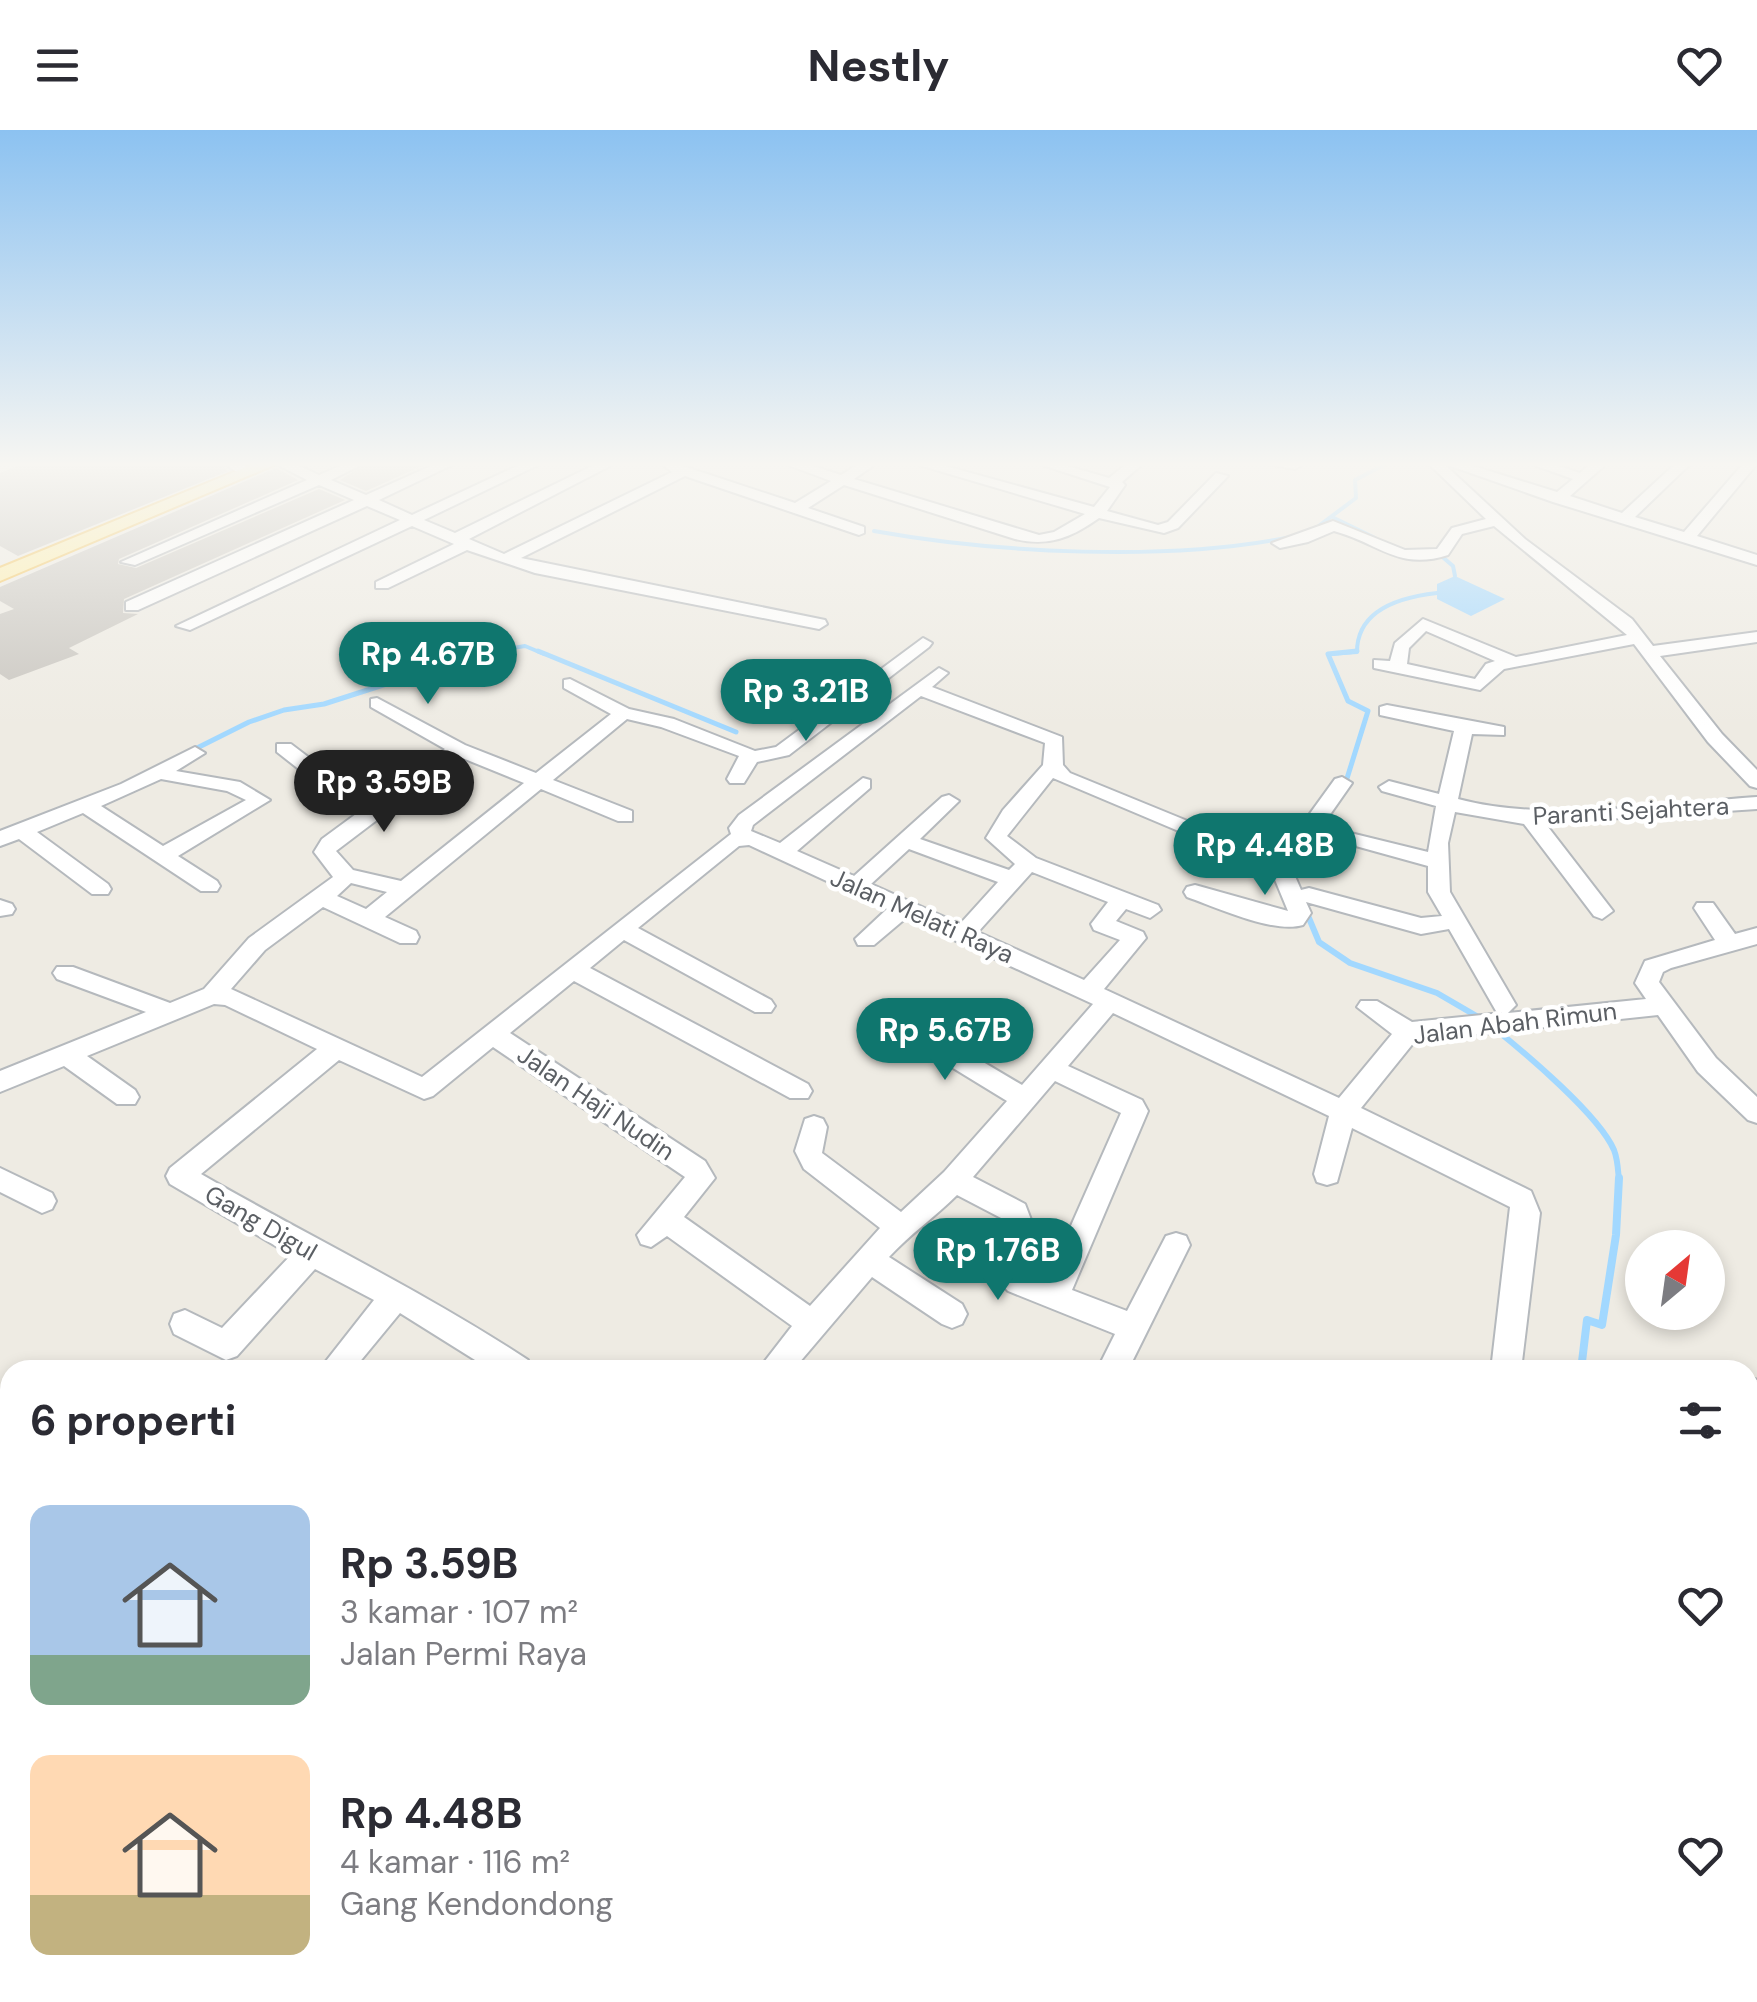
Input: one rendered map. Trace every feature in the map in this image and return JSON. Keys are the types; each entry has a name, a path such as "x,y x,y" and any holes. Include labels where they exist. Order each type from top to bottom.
{"main road":[{"path":"4,570 46,552"}],"street":[{"path":"128,562 147,552"},
{"path":"132,606 251,552"},
{"path":"184,626 342,552"},
{"path":"382,586 443,552"},
{"path":"486,552 535,568 819,624"},
{"path":"510,560 525,552"},
{"path":"1394,552 1440,552"},
{"path":"1537,552 1604,604 1644,645 1715,738 1757,782"},
{"path":"1719,552 1757,567"},
{"path":"1513,662 1430,618 1400,646 1389,666 1480,685 1492,668 1513,662 1644,645 1753,640"},
{"path":"737,778 750,758 782,751 923,643"},
{"path":"0,1082 212,995 230,997 424,1089 734,840 743,837 738,828 746,820 939,673"},
{"path":"570,684 623,713 666,723 746,752 750,758"},
{"path":"920,689 1055,740 1056,772 1078,783 1279,863 1300,913 1295,920 1260,914 1195,892"},
{"path":"376,703 458,749 625,816"},
{"path":"1387,711 1497,731"},
{"path":"368,919 623,713"},
{"path":"1464,728 1437,861 1440,892 1456,919 1488,1018"},
{"path":"284,748 369,814"},
{"path":"404,889 346,875 325,852 329,844 458,749"},
{"path":"10,834 161,772 195,753"},
{"path":"1021,872 996,838 1010,815 1053,766"},
{"path":"161,772 182,783 219,780 260,800 162,856"},
{"path":"1279,863 1291,855 1342,782"},
{"path":"782,852 863,784"},
{"name":"Paranti Sejahtera","path":"1389,787 1446,803 1530,818 1757,803"},
{"path":"855,887 949,801"},
{"path":"85,805 209,886"},
{"path":"1530,818 1602,911"},
{"path":"1324,832 1437,861"},
{"path":"10,834 100,889"},
{"name":"Jalan Melati Raya","path":"743,837 1099,996 1506,1190 1524,1205 1507,1360"},
{"path":"915,844 1122,899 1150,910"},
{"path":"964,934 1021,872"},
{"path":"212,995 241,958 346,875"},
{"path":"1309,895 1420,926 1456,919"},
{"path":"321,897 408,937"},
{"path":"781,1360 868,1259 899,1226 916,1218 954,1180 1052,1069 1135,938 1102,924 1122,899"},
{"path":"1705,908 1730,944"},
{"path":"866,938 902,909"},
{"path":"623,930 763,1006"},
{"path":"1757,936 1654,967 1647,983 1707,1065 1757,1113"},
{"path":"572,969 799,1092"},
{"path":"66,973 170,1012"},
{"name":"Jalan Abah Rimun","path":"1344,1110 1408,1032 1488,1018 1661,1006"},
{"path":"1370,1007 1408,1032"},
{"path":"895,1022 1023,1098"},
{"name":"Jalan Haji Nudin","path":"494,1034 694,1169 701,1178 658,1227 810,1323"},
{"name":"Gang Digul","path":"335,1049 180,1176 312,1252 432,1314 501,1360"},
{"path":"67,1055 126,1097"},
{"path":"1052,1069 1135,1112 1055,1294"},
{"path":"1327,1174 1344,1110"},
{"path":"814,1127 808,1151 813,1161 899,1226"},
{"path":"0,1178 42,1200"},
{"path":"954,1180 1015,1212 1020,1225 1011,1276 1018,1282 1132,1327"},
{"path":"1117,1360 1176,1244"},
{"path":"184,1324 226,1346 312,1252"},
{"path":"868,1259 952,1314"},
{"path":"342,1360 396,1296"}],"water":[{"path":"1455,576 1505,599 1471,616 1437,599 1437,584"}],"building":[{"path":"80,552 134,552 119,559 118,564 136,568 172,552 228,552 124,599 123,613 138,614 69,648 79,654 9,680 0,674 0,614 14,609 0,601 0,587"}],"waterway":[{"path":"1439,554 1453,566 1455,576"},
{"path":"1330,654 1357,652 1364,625 1384,608 1437,593"},
{"path":"484,653 525,646 544,654"},
{"path":"484,653 489,651"},
{"path":"538,651 736,732"},
{"path":"1344,788 1368,711 1348,701 1328,654 1357,651"},
{"path":"193,750 249,722 284,710 324,704 484,653"},
{"path":"475,654 484,653"},
{"path":"1306,911 1319,942 1350,963 1437,993 1480,1018"},
{"path":"1494,1028 1560,1085 1593,1120 1614,1150 1619,1180"},
{"path":"1582,1360 1587,1320 1602,1325 1616,1235 1619,1180"}]}
